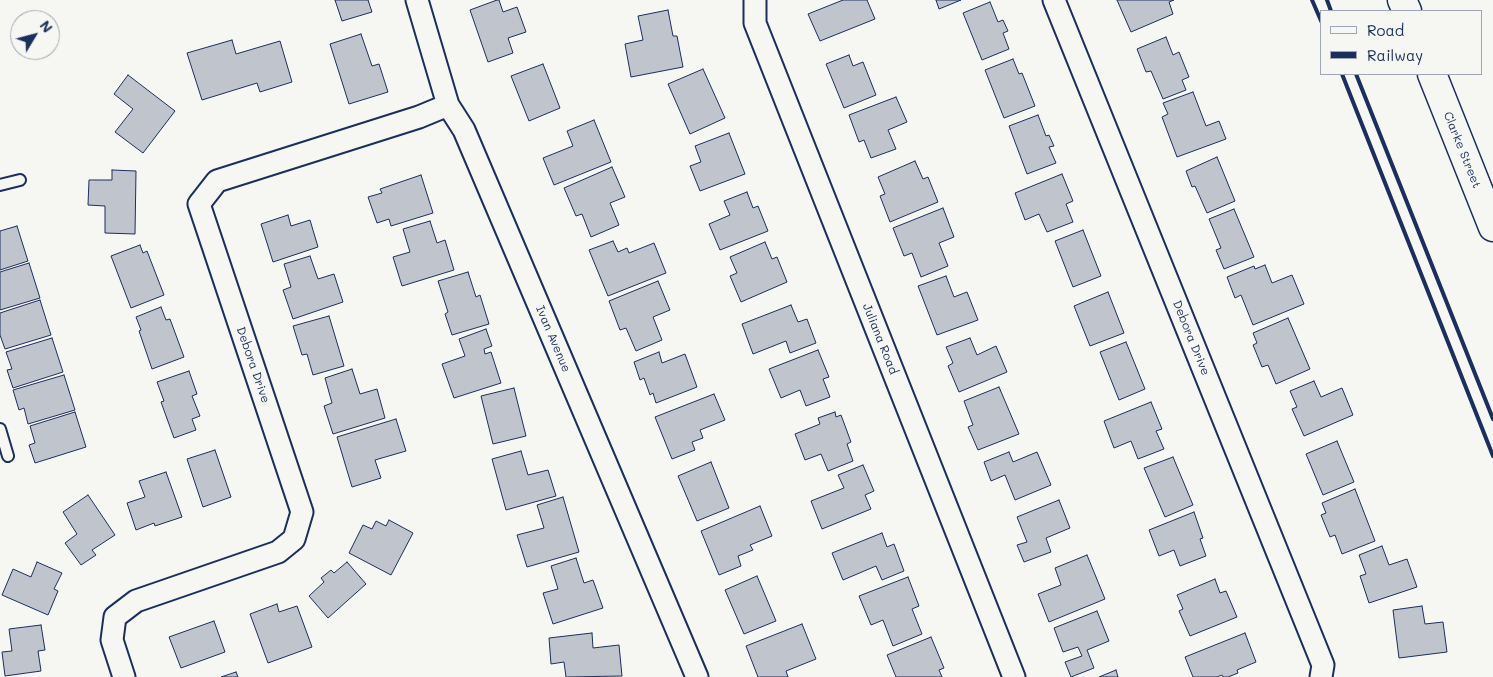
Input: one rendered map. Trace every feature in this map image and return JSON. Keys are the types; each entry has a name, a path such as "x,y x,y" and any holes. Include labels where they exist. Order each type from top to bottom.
{"street":[{"name":"Ivan Avenue","path":"417,0 448,105 464,130 697,677"},
{"name":"Juliana Road","path":"755,0 755,23 1014,677"},
{"name":"Debora Drive","path":"1054,0 1323,665 1321,677"},
{"name":"Clarke Street","path":"1432,75 1493,227"},
{"name":"Debora Drive","path":"124,677 112,640 115,617 136,601 278,552 294,539 302,512 199,204 217,181 419,117 448,105"}],"lane":[{"path":"0,185 20,180"},
{"path":"0,429 8,456"}],"building":[{"path":"335,0 368,0 372,12 342,21"},
{"path":"499,0 503,12 517,7 526,32 508,38 513,53 488,62 470,10"},
{"path":"843,0 867,0 875,19 820,41 808,14"},
{"path":"936,0 961,0 939,9"},
{"path":"1117,0 1174,0 1169,2 1173,14 1131,32"},
{"path":"990,2 998,22 1003,20 1008,31 1003,33 1009,49 982,60 963,13"},
{"path":"668,10 673,36 677,36 683,67 631,77 625,44 643,40 638,16"},
{"path":"361,34 372,66 379,64 388,92 349,104 330,44"},
{"path":"1166,37 1173,55 1179,52 1189,77 1182,80 1186,90 1163,99 1151,71 1146,72 1137,49"},
{"path":"232,40 236,54 280,41 292,82 260,92 257,83 202,100 187,53"},
{"path":"849,55 853,66 863,62 876,95 844,108 826,64"},
{"path":"1013,59 1019,74 1022,73 1035,106 1004,118 985,70"},
{"path":"543,64 560,108 529,121 511,76"},
{"path":"703,69 725,118 690,134 668,84"},
{"path":"128,75 175,111 143,153 115,132 133,109 114,94"},
{"path":"1193,92 1206,126 1219,121 1226,139 1177,157 1162,117 1168,114 1163,103"},
{"path":"896,97 907,122 888,130 896,149 871,158 864,140 859,142 849,115"},
{"path":"1038,115 1046,136 1049,135 1054,146 1049,147 1056,163 1027,174 1009,126"},
{"path":"594,120 611,162 554,185 543,158 573,146 567,131"},
{"path":"729,133 745,174 700,191 690,166 701,162 695,146"},
{"path":"1217,157 1235,201 1207,213 1195,186 1192,187 1186,171"},
{"path":"915,161 923,179 928,177 938,202 890,222 880,196 885,194 878,177"},
{"path":"612,167 625,197 610,203 619,225 591,237 582,214 576,216 564,188"},
{"path":"112,170 136,171 135,234 105,233 105,206 88,205 89,180 112,180"},
{"path":"1062,174 1073,201 1066,204 1073,222 1047,232 1039,214 1025,220 1015,193"},
{"path":"421,175 433,213 391,226 389,219 377,223 368,197 382,193 380,189"},
{"path":"747,192 753,208 758,206 768,231 720,250 709,224 730,215 724,201"},
{"path":"943,208 954,237 939,243 948,266 921,277 912,253 904,256 893,228"},
{"path":"1234,209 1254,257 1224,269 1216,250 1221,248 1209,219"},
{"path":"288,215 291,226 310,220 318,247 273,262 261,224"},
{"path":"430,221 437,243 445,240 454,270 402,286 393,257 410,252 403,229"},
{"path":"17,226 28,261 0,270 0,231"},
{"path":"1083,230 1101,276 1073,287 1055,241"},
{"path":"613,241 618,252 627,248 629,253 654,243 666,273 608,296 589,250"},
{"path":"765,242 772,259 777,257 787,282 741,302 730,276 737,273 730,257"},
{"path":"140,245 143,253 147,251 164,295 131,308 111,256"},
{"path":"310,256 318,279 334,274 343,302 293,319 283,290 291,287 284,264"},
{"path":"29,263 40,298 0,310 0,272"},
{"path":"1265,265 1272,283 1292,275 1304,304 1253,325 1241,295 1235,298 1227,277 1254,266 1255,269"},
{"path":"468,272 476,297 480,295 489,324 452,335 445,314 448,312 438,281"},
{"path":"946,276 954,297 967,292 978,320 937,335 918,286"},
{"path":"658,281 670,310 653,317 662,340 636,351 626,328 620,330 609,301"},
{"path":"1108,292 1124,333 1090,346 1074,306"},
{"path":"40,300 51,335 5,349 0,335 0,313"},
{"path":"791,305 798,322 807,319 816,343 790,353 786,341 753,354 742,324"},
{"path":"161,307 166,320 170,319 184,357 152,369 136,317"},
{"path":"329,316 344,366 313,375 307,354 302,355 293,326"},
{"path":"1288,318 1310,369 1276,384 1268,365 1262,367 1253,345 1257,343 1253,333"},
{"path":"486,329 492,346 484,349 485,354 491,352 501,383 454,398 442,364 465,356 459,339"},
{"path":"52,338 63,372 13,388 7,370 12,369 6,352"},
{"path":"970,338 977,355 996,346 1007,372 959,392 948,366 953,363 946,347"},
{"path":"1126,342 1145,389 1119,400 1100,352"},
{"path":"818,350 829,377 823,379 830,397 806,406 800,390 781,398 769,369"},
{"path":"659,352 662,363 685,354 697,387 656,403 653,393 650,395 644,378 640,380 634,362"},
{"path":"352,369 360,394 377,389 385,418 333,434 324,406 332,403 325,378"},
{"path":"189,371 197,394 192,396 200,416 192,419 196,430 174,438 161,402 164,401 157,382"},
{"path":"64,375 75,410 28,424 24,408 19,410 13,390"},
{"path":"1314,381 1321,397 1342,388 1353,415 1304,436 1292,409 1297,407 1290,391"},
{"path":"999,387 1019,434 978,450 968,427 973,425 964,401"},
{"path":"514,388 526,436 493,444 481,396"},
{"path":"714,394 725,420 700,430 703,438 692,442 695,450 672,459 655,417"},
{"path":"1151,402 1162,429 1156,431 1164,449 1138,459 1131,441 1114,448 1104,421"},
{"path":"75,412 86,447 35,463 29,445 35,443 30,426"},
{"path":"835,412 836,417 841,415 851,442 847,444 853,461 828,471 821,454 805,460 795,434 820,424 818,418"},
{"path":"396,419 406,451 375,460 381,478 352,487 337,437"},
{"path":"1337,441 1354,482 1323,495 1306,454"},
{"path":"215,450 231,497 203,507 187,459"},
{"path":"521,451 528,475 548,470 556,496 506,510 492,459"},
{"path":"1009,452 1013,462 1037,452 1051,485 1015,500 1005,475 991,481 984,462"},
{"path":"1173,457 1193,505 1165,517 1144,468"},
{"path":"711,462 729,508 697,521 678,476"},
{"path":"863,465 874,491 865,495 871,509 822,529 811,501 844,488 838,475"},
{"path":"166,472 182,517 155,526 154,523 136,530 127,503 145,497 139,481"},
{"path":"1355,489 1375,541 1342,554 1335,535 1330,537 1321,515 1326,513 1322,503"},
{"path":"88,495 115,535 92,550 96,555 81,565 65,543 77,534 63,512"},
{"path":"563,497 579,552 527,567 517,535 544,528 537,505"},
{"path":"1059,500 1070,528 1046,538 1051,552 1024,562 1017,545 1027,542 1017,517"},
{"path":"760,506 772,536 750,545 753,550 738,556 741,566 719,575 701,531"},
{"path":"1194,512 1203,538 1200,539 1206,556 1180,566 1174,550 1159,556 1149,530"},
{"path":"389,520 413,533 391,575 349,553 363,525 372,529 376,521 386,526"},
{"path":"882,533 887,547 894,544 904,571 882,580 876,566 843,580 832,553"},
{"path":"1382,546 1389,565 1407,559 1417,587 1369,603 1360,576 1366,574 1359,555"},
{"path":"1087,555 1105,599 1049,622 1038,594 1061,585 1055,568"},
{"path":"576,558 584,583 593,580 603,608 553,624 543,593 558,589 551,566"},
{"path":"37,562 62,573 54,589 58,591 48,615 2,595 13,569 31,577"},
{"path":"347,562 366,584 328,618 309,596 324,582 321,578 331,570 334,573"},
{"path":"757,576 776,621 744,634 725,590"},
{"path":"908,577 919,606 912,609 922,634 893,646 883,620 871,625 859,596"},
{"path":"1215,579 1220,593 1226,591 1237,617 1190,636 1179,611 1183,609 1177,595"},
{"path":"277,604 279,612 297,606 312,647 268,663 250,614"},
{"path":"1422,606 1425,624 1443,622 1447,652 1399,658 1393,610"},
{"path":"1097,611 1109,641 1087,650 1094,668 1071,677 1065,662 1082,656 1078,647 1063,652 1054,628"},
{"path":"214,621 225,652 181,668 169,637"},
{"path":"802,624 816,659 786,671 788,677 758,677 746,646"},
{"path":"41,625 45,650 38,651 41,671 5,676 2,652 12,651 9,629"},
{"path":"592,633 593,648 619,645 622,676 566,677 564,662 551,664 549,638"},
{"path":"1245,633 1256,662 1237,670 1238,673 1228,677 1223,677 1222,675 1217,677 1193,677 1185,657"},
{"path":"931,637 944,668 939,670 942,677 896,677 887,655"},
{"path":"1116,670 1118,677 1099,677"},
{"path":"236,672 238,677 221,677"}],"railway":[{"path":"1312,0 1320,18"},
{"path":"1327,0 1331,10"},
{"path":"1342,75 1493,456"},
{"path":"1356,75 1493,419"}]}
